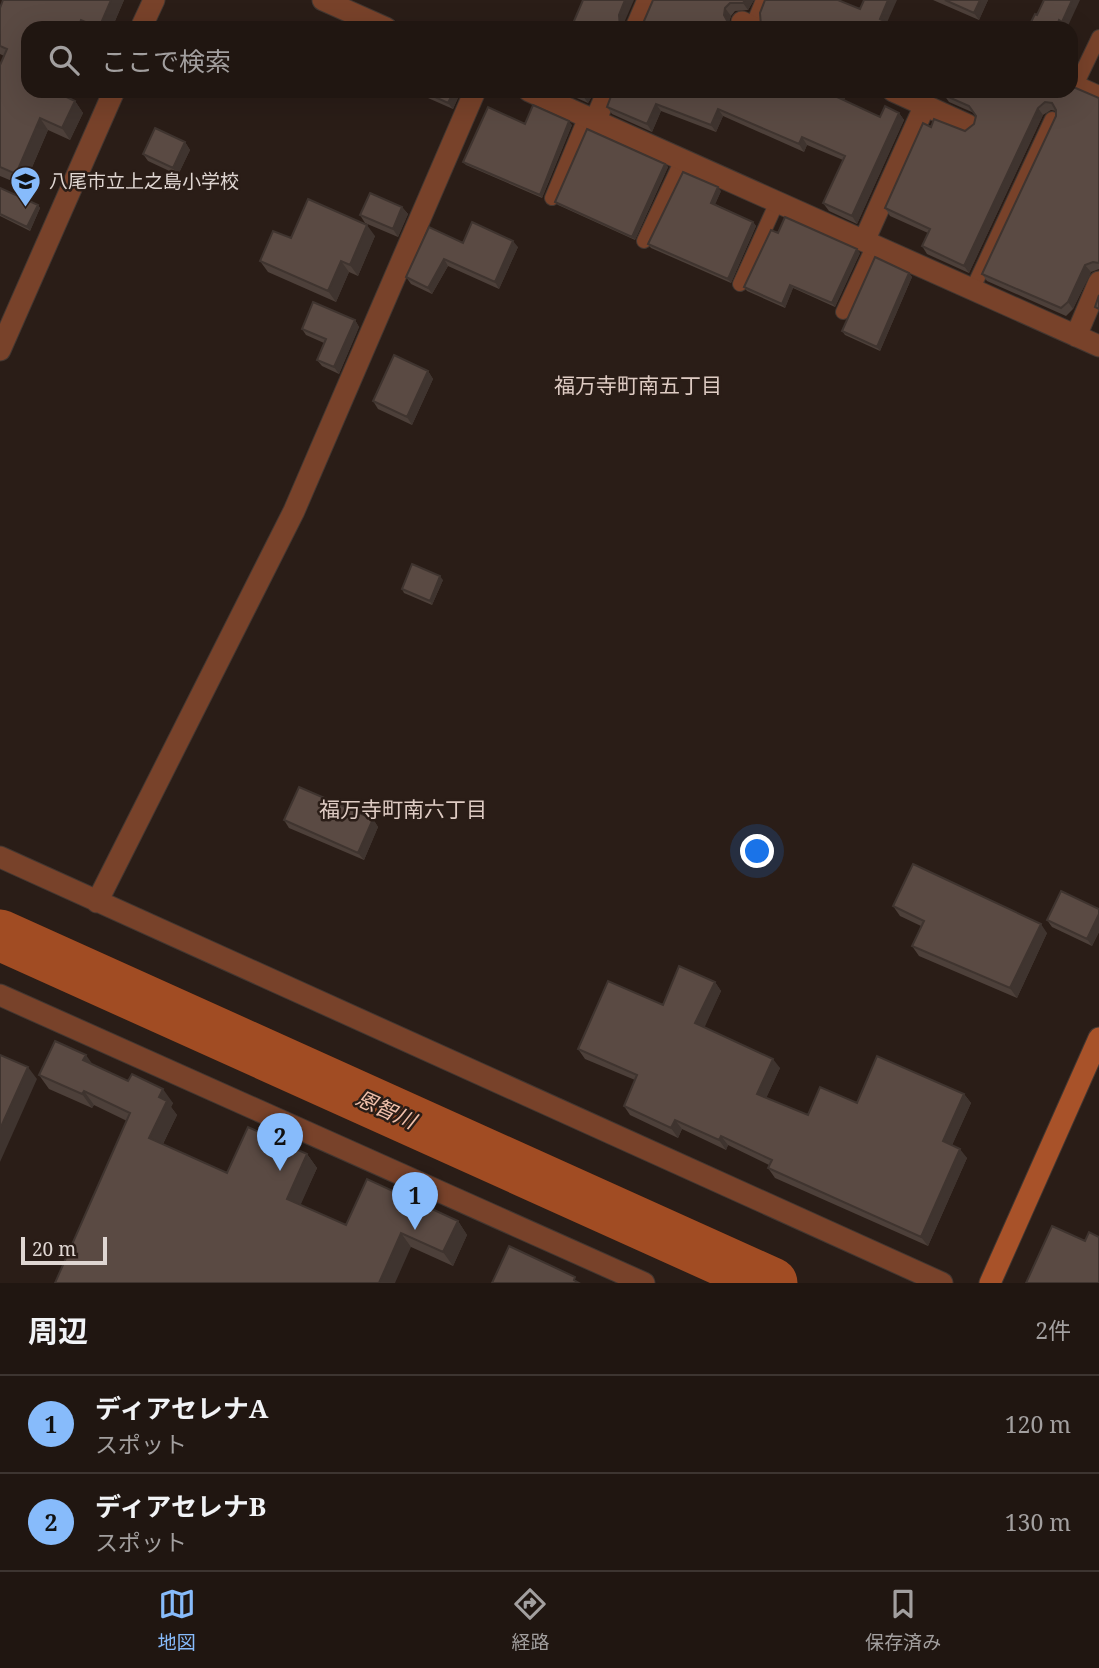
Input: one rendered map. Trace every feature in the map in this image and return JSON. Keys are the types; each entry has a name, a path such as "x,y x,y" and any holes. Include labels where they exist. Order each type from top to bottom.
{"street":[{"path":"144,21 154,0"},
{"path":"323,0 370,21"},
{"path":"639,21 648,0"},
{"path":"0,350 111,98"},
{"path":"97,902 294,511 472,98"},
{"path":"544,98 1099,346"},
{"path":"590,119 604,98"},
{"path":"908,98 968,125"},
{"path":"869,243 925,106"},
{"path":"1076,336 1099,282"},
{"path":"0,857 942,1283"},
{"path":"0,995 644,1283"},
{"path":"990,1283 1099,1038"}],"lane":[{"path":"752,21 763,0"},
{"path":"1078,81 1099,37"},
{"path":"1078,83 1099,93"},
{"path":"552,198 590,119"},
{"path":"972,290 1052,119"},
{"path":"644,241 682,160"},
{"path":"740,284 777,202"},
{"path":"843,312 869,243"}],"building":[{"path":"3,0 111,0 102,21 21,21 21,98 69,98 75,101 62,128 40,118 16,174 0,167 0,65 7,49 0,46 0,8"},
{"path":"583,0 625,0 619,21 574,21"},
{"path":"653,0 745,0 743,3 730,3 725,8 724,15 727,21 644,21"},
{"path":"765,0 838,0 860,9 864,0 888,0 880,19 884,21 761,21 760,13"},
{"path":"945,0 980,0 974,13"},
{"path":"1044,0 1072,0 1062,21 1032,21 1035,14 1037,15"},
{"path":"1078,89 1099,98 1099,263 1085,265 1068,302 1061,308 982,274 1056,116 1052,103 1045,102 1038,108 964,266 922,246 930,229 885,208 923,123 931,127 934,119 965,131 974,124 976,116 969,106 951,98 1078,98"},
{"path":"437,98 450,98 448,103"},
{"path":"610,98 839,98 880,117 885,106 899,113 852,216 823,203 845,156 802,137 799,144 718,109 711,125 656,104 647,124 607,107"},
{"path":"533,105 569,121 540,195 463,162 488,107 525,124"},
{"path":"155,128 185,142 173,168 143,154"},
{"path":"587,129 665,164 632,237 555,202"},
{"path":"683,172 718,187 711,203 753,222 728,279 648,244"},
{"path":"0,188 38,205 27,227 0,214"},
{"path":"370,193 402,207 393,229 360,215"},
{"path":"308,199 367,225 350,265 341,261 328,291 260,261 273,231 291,238"},
{"path":"785,217 857,249 832,303 790,285 782,304 744,287 771,230 778,233"},
{"path":"472,222 513,241 495,282 444,259 428,288 406,277 429,227 463,243"},
{"path":"875,257 909,273 877,347 842,331"},
{"path":"313,302 355,320 334,367 317,360 326,339 302,329"},
{"path":"394,355 428,371 407,417 373,401"},
{"path":"412,564 440,576 430,601 402,589"},
{"path":"299,787 373,819 358,853 284,820"},
{"path":"913,864 1041,924 1010,988 912,946 924,921 893,906"},
{"path":"1061,891 1099,909 1087,939 1047,920"},
{"path":"679,966 715,982 695,1023 773,1059 757,1094 808,1115 820,1087 857,1103 877,1056 964,1094 943,1141 960,1149 921,1237 768,1168 772,1160 721,1136 719,1140 675,1120 671,1128 624,1106 637,1075 578,1049 608,981 663,1005"},
{"path":"55,1041 86,1055 83,1060 128,1081 132,1074 163,1089 159,1097 167,1101 149,1138 227,1173 248,1127 307,1154 287,1199 346,1225 367,1179 458,1221 443,1252 401,1233 379,1283 55,1283 130,1113 84,1091 82,1094 39,1075"},
{"path":"0,1055 28,1067 0,1129"},
{"path":"1052,1226 1085,1241 1089,1232 1099,1237 1099,1283 1026,1283"},
{"path":"509,1246 575,1277 574,1280 579,1283 492,1283"}],"waterway":[{"name":"恩智川","path":"0,935 772,1283"}],"place":[{"name":"八尾市立上之島小学校","path":"26,208"},
{"name":"ディアセレナB","path":"280,1171"},
{"name":"ディアセレナA","path":"415,1230"}],"district":[{"name":"福万寺町南五丁目","path":"638,385"},
{"name":"福万寺町南六丁目","path":"403,809"}]}
